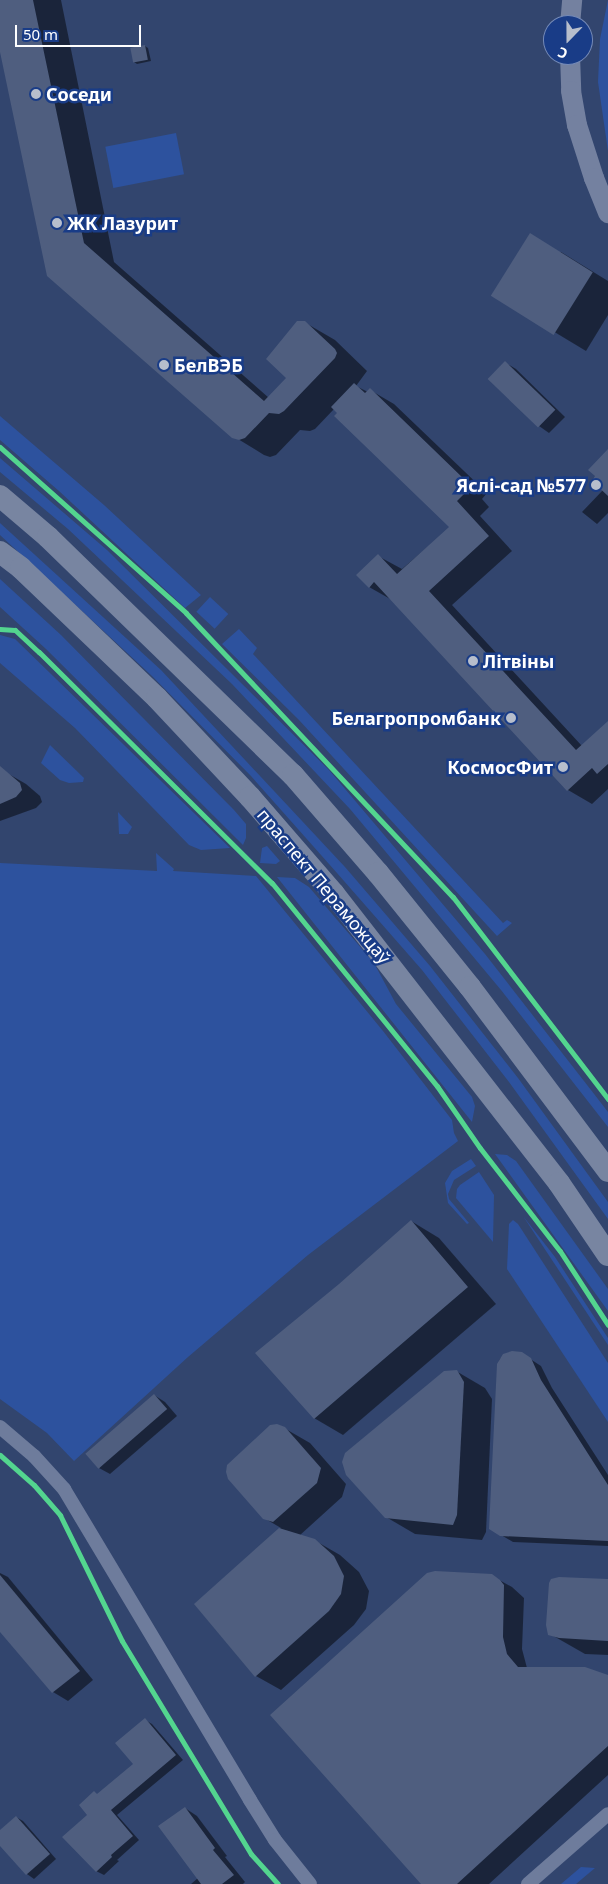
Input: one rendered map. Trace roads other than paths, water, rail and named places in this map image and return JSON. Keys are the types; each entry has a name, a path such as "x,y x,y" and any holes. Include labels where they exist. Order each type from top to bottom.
{"main road":[{"path":"0,496 48,537 293,775 378,873 470,987 608,1171"},
{"name":"праспект Пераможцаў","path":"0,552 21,568 157,698 250,797 334,894 559,1183 608,1255"}],"street":[{"path":"571,15 572,0"},
{"path":"570,65 571,91 577,125 594,178 608,212"},
{"path":"0,1427 34,1456 64,1489 250,1800 275,1840 310,1884"},
{"path":"528,1884 608,1814"}],"place":[{"name":"Соседи","path":"36,94"},
{"name":"ЖК Лазурит","path":"57,223"},
{"name":"БелВЭБ","path":"164,365"},
{"name":"Яслі-сад №577","path":"596,485"},
{"name":"Літвіны","path":"473,661"},
{"name":"Белагропромбанк","path":"511,718"},
{"name":"КосмосФит","path":"563,767"}]}
